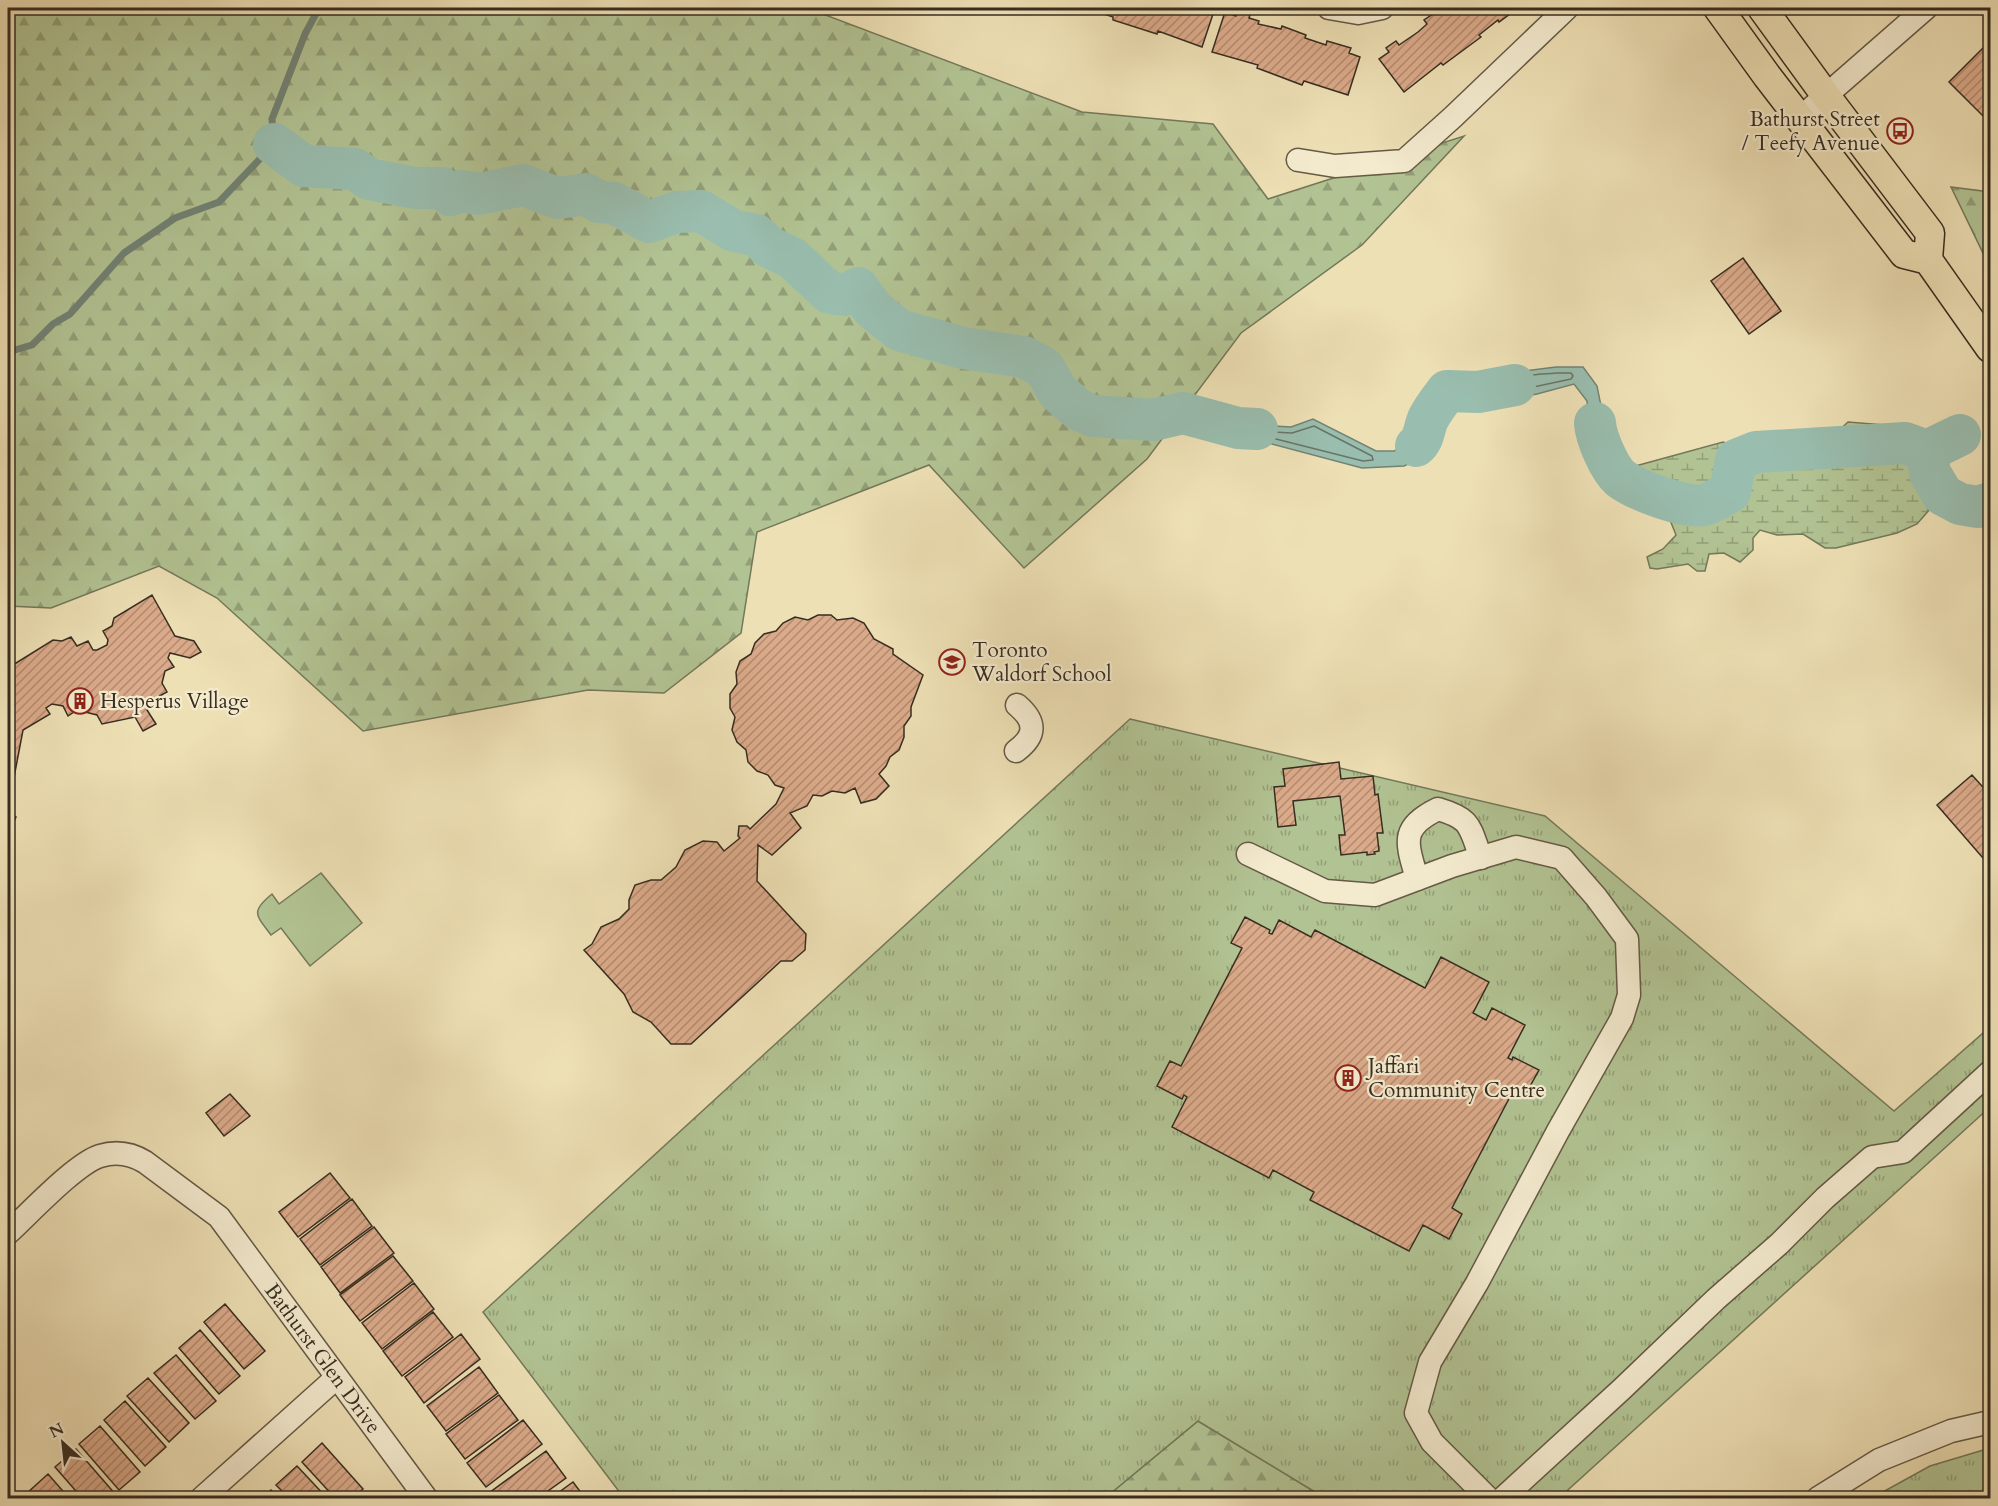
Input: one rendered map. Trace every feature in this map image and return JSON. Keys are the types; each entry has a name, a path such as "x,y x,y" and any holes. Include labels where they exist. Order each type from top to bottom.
{"main road":[{"path":"1718,8 1799,119 1904,254 1928,260"},
{"path":"1762,8 1930,233 1928,260 1990,348"}],"street":[{"path":"1329,8 1358,14 1382,8"},
{"path":"1799,119 1926,8"},
{"path":"1298,160 1335,166 1404,161 1555,12"},
{"path":"1016,751 1027,742 1032,729 1028,715 1017,705"},
{"path":"1417,879 1409,849 1410,831 1421,817 1438,808 1457,814 1468,822 1481,858"},
{"path":"1248,854 1325,891 1375,895 1516,846 1562,858 1596,897 1627,939 1629,995 1622,1018 1558,1131 1478,1283 1430,1362 1416,1413 1432,1442 1488,1498"},
{"path":"1503,1498 1872,1156 1904,1152 1990,1072"},
{"name":"Bathurst Glen Drive","path":"8,1233 76,1171 92,1160 110,1154 123,1154 145,1162 219,1217 426,1498"},
{"path":"202,1498 336,1378"},
{"path":"1818,1498 1879,1460 1951,1431 1990,1422"}],"green space":[{"path":"8,8 807,8 1082,112 1213,124 1268,199 1464,136 1362,245 1241,333 1147,459 1024,568 929,465 757,532 741,633 664,693 588,690 363,731 217,598 159,566 51,608 8,606"},
{"path":"1951,187 1990,192 1990,263 1983,253"},
{"path":"1848,422 1897,426 1923,440 1948,441 1940,457 1939,473 1960,493 1978,500 1978,507 1973,512 1967,513 1930,509 1917,524 1897,533 1836,548 1825,548 1803,534 1777,535 1760,530 1753,538 1753,550 1740,562 1724,553 1709,554 1705,571 1697,571 1688,564 1650,568 1647,557 1663,549 1676,535 1668,515 1671,505 1612,482 1621,470 1723,442 1747,451 1757,447 1772,450 1810,437 1835,434"},
{"path":"1130,719 1545,816 1894,1111 1990,1027 1990,1107 1559,1498 1325,1498 1198,1421 1105,1498 624,1498 483,1312"},
{"path":"321,873 362,923 310,966 281,928 271,935 259,918 258,910 272,894 279,904"},
{"path":"1198,1421 1325,1498 1105,1498"},
{"path":"1990,1448 1990,1498 1872,1498 1930,1466"}],"water":[{"path":"1556,367 1583,367 1597,386 1602,411 1600,422 1621,470 1612,482 1597,463 1589,428 1587,401 1574,384 1537,394 1451,409 1430,436 1421,458 1404,466 1362,468 1257,440 1225,437 1204,429 1200,422 1202,417 1212,411 1223,419 1238,424 1291,427 1313,419 1376,451 1394,451 1412,444 1420,426 1422,408 1435,399 1461,391 1468,379 1484,387 1505,382 1515,372"}],"building":[{"path":"1072,8 1215,8 1202,47 1158,31 1157,34 1113,20 1113,17 1090,9 1089,13"},
{"path":"1442,8 1447,10 1450,8 1518,8 1499,22 1498,20 1479,35 1481,37 1443,65 1441,63 1404,92 1379,59 1389,52 1386,48 1396,41 1399,45 1418,32 1427,24 1424,20"},
{"path":"1238,11 1250,15 1249,18 1259,21 1258,24 1281,29 1282,26 1306,35 1305,38 1326,45 1327,41 1351,48 1349,53 1360,57 1348,95 1304,81 1302,85 1257,68 1258,65 1212,52 1225,12 1236,16"},
{"path":"1990,41 1990,108 1983,116 1949,82"},
{"path":"1743,258 1781,311 1749,334 1711,281"},
{"name":"Hesperus Village","path":"152,595 175,636 194,641 201,652 190,658 170,653 168,658 174,667 165,671 162,683 167,692 154,699 151,708 147,710 156,724 143,731 135,717 102,724 97,715 77,710 68,716 63,706 52,704 46,708 50,714 23,730 8,809 8,668 53,640 62,641 71,637 77,646 88,641 93,650 107,645 108,640 103,631 112,626 114,618"},
{"path":"818,615 831,615 837,620 853,618 864,623 874,639 893,649 893,654 923,675 911,707 911,716 904,726 904,737 899,750 890,757 879,774 889,786 876,799 861,803 855,788 845,793 832,791 822,796 813,795 807,806 790,813 801,828 772,855 758,845 757,881 806,934 805,950 792,961 781,961 691,1044 671,1044 651,1022 633,1012 624,994 584,950 592,944 601,927 619,919 629,909 629,900 635,885 651,880 661,880 676,867 685,850 703,841 717,842 724,851 740,838 738,836 739,826 747,826 750,829 776,804 784,788 775,785 768,775 757,771 748,762 746,750 737,742 732,730 735,717 730,708 730,694 737,684 736,672 740,661 751,654 755,643 764,634 776,631 783,623 795,617 808,620"},
{"path":"1339,762 1341,779 1373,776 1375,795 1378,794 1383,833 1377,833 1379,851 1374,852 1375,854 1367,855 1367,852 1341,855 1339,835 1345,835 1340,796 1293,801 1296,825 1278,827 1274,787 1285,786 1283,769"},
{"path":"1972,775 1990,795 1989,865 1937,805"},
{"path":"8,811 16,817 8,834"},
{"name":"Jaffari Community Centre","path":"1245,917 1270,930 1269,933 1272,934 1279,920 1311,937 1315,930 1425,988 1441,957 1489,982 1473,1013 1486,1020 1492,1008 1525,1025 1508,1058 1512,1060 1513,1057 1539,1070 1524,1097 1513,1091 1452,1208 1462,1214 1449,1239 1423,1225 1409,1251 1310,1200 1314,1192 1273,1170 1269,1178 1172,1127 1187,1097 1184,1095 1182,1099 1157,1086 1170,1061 1181,1066 1242,948 1231,943"},
{"path":"230,1094 250,1116 224,1136 206,1113"},
{"path":"330,1173 350,1198 298,1237 279,1212"},
{"path":"352,1199 372,1226 320,1265 300,1239"},
{"path":"374,1227 394,1253 340,1293 321,1267"},
{"path":"393,1256 413,1281 360,1321 340,1295"},
{"path":"414,1283 434,1309 382,1349 362,1323"},
{"path":"225,1304 265,1351 244,1369 204,1322"},
{"path":"433,1312 453,1337 402,1376 383,1351"},
{"path":"200,1330 240,1376 219,1394 179,1348"},
{"path":"461,1334 480,1359 424,1403 405,1377"},
{"path":"176,1355 216,1401 195,1419 154,1373"},
{"path":"479,1367 498,1393 446,1431 427,1406"},
{"path":"148,1378 189,1423 169,1442 127,1396"},
{"path":"499,1395 518,1420 465,1459 446,1434"},
{"path":"125,1401 166,1447 145,1466 104,1420"},
{"path":"523,1420 542,1444 486,1487 467,1463"},
{"path":"100,1426 140,1472 119,1490 79,1444"},
{"path":"322,1443 363,1489 353,1498 335,1498 302,1462"},
{"path":"76,1449 116,1495 112,1498 82,1498 55,1467"},
{"path":"546,1451 566,1478 538,1498 493,1498 489,1493"},
{"path":"297,1466 327,1498 289,1498 276,1485"},
{"path":"48,1474 69,1498 32,1498 27,1493"},
{"path":"573,1482 585,1498 551,1498"},
{"path":"271,1490 279,1498 262,1498"}],"waterway":[{"path":"8,352 32,345 53,324 70,314 124,253 175,218 219,202 274,144 272,119 305,34 319,8"},
{"path":"274,144 304,166 355,169 369,179 415,188 442,188 450,195 461,191 479,194 523,185 557,198 586,194 599,202 614,203 649,222 677,212 701,211 734,231 756,235 769,247 792,258 830,293 845,295 858,288 873,309 899,330 963,348 1024,357 1044,368 1058,392 1079,410 1093,416 1153,420 1183,413 1238,428 1257,429"},
{"path":"1416,446 1430,415 1447,391 1478,392 1515,385"},
{"path":"1595,423 1604,452 1620,478 1661,498 1696,505 1707,504 1730,492 1736,460 1756,452 1905,443 1927,451 1960,435"},
{"path":"1927,451 1930,473 1943,495 1960,504 1978,507 1990,503"}],"place":[{"name":"Bathurst Street / Teefy Avenue","path":"1900,131"},
{"name":"Toronto Waldorf School","path":"952,662"},
{"name":"Hesperus Village","path":"80,701"},
{"name":"Jaffari Community Centre","path":"1348,1078"}]}
